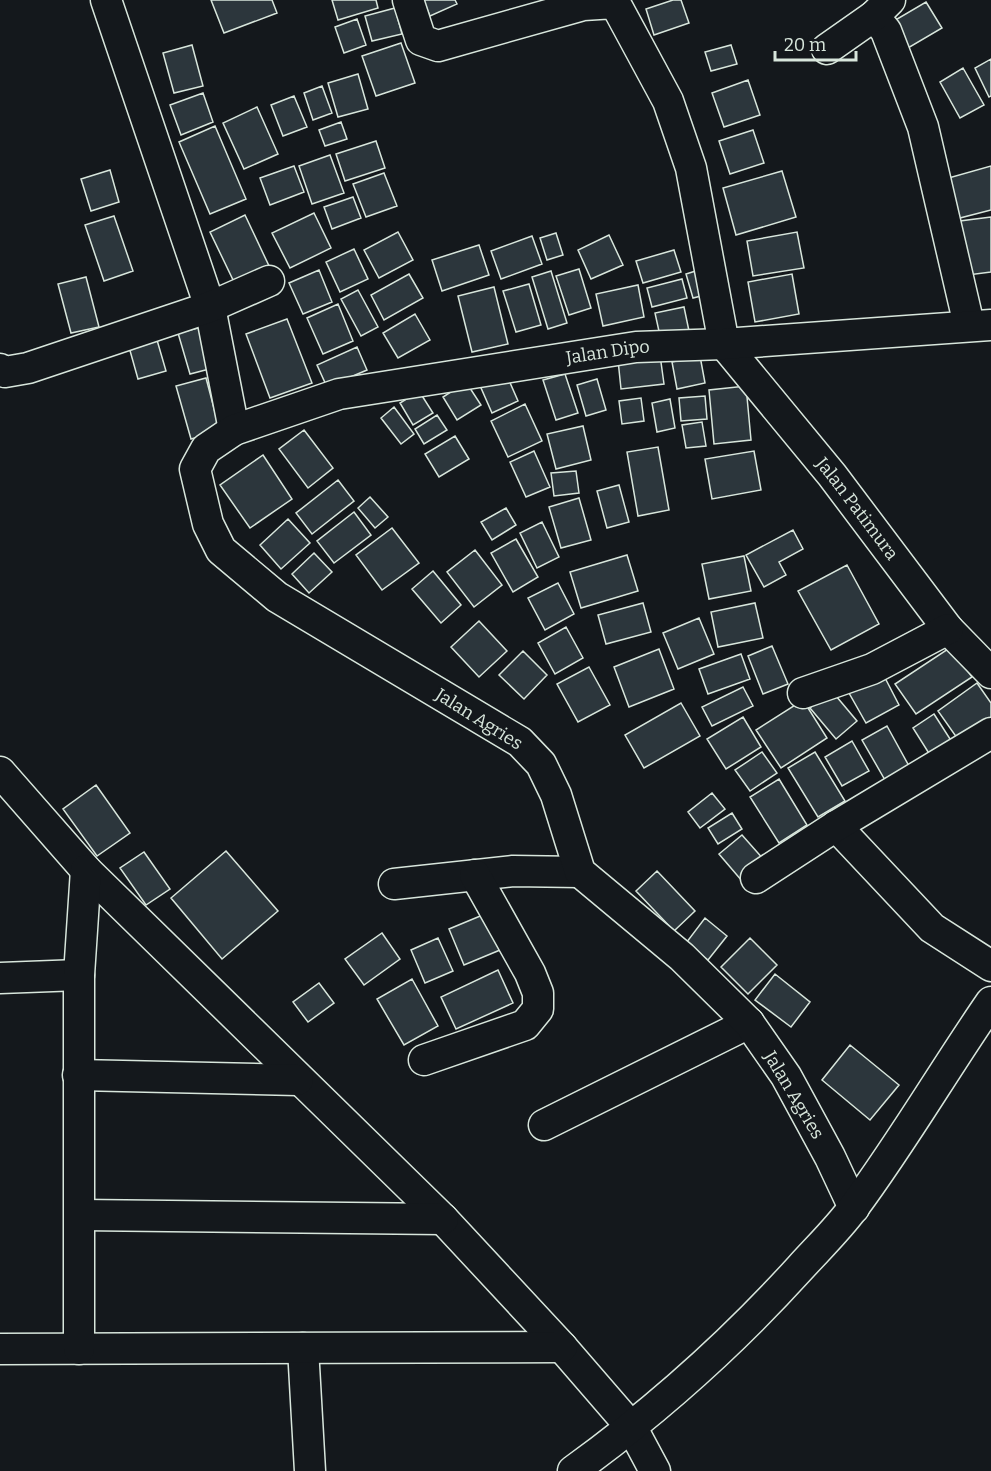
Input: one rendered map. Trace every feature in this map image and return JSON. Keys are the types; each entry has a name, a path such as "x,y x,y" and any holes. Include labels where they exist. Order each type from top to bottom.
{"street":[{"path":"106,0 210,307 234,430"},
{"path":"408,0 421,40 438,46 583,5 615,1 668,101 691,168 724,344"},
{"path":"827,49 882,8 886,32 923,127 980,325"},
{"path":"0,369 5,372 28,368 210,307 269,280"},
{"name":"Jalan Dipo","path":"234,430 339,394 636,347 724,344 980,325"},
{"name":"Jalan Patimura","path":"724,344 832,475 948,629 991,674"},
{"name":"Jalan Agries","path":"234,430 206,449 195,469 208,524 221,550 277,597 520,742 541,764 556,795 580,872 682,957 749,1023 786,1076 854,1208"},
{"path":"803,693 872,669 948,629"},
{"path":"756,878 836,826 991,733"},
{"path":"0,772 86,870 298,1080 443,1219 562,1347 632,1428 655,1471"},
{"path":"836,826 932,928 991,966"},
{"path":"80,1349 79,975 86,870"},
{"path":"394,884 513,871 580,872"},
{"path":"424,1060 525,1025 538,1009 538,993 530,973 474,875"},
{"path":"0,978 79,975"},
{"path":"573,1471 632,1428 696,1373 762,1311 854,1208 991,1002"},
{"path":"544,1125 749,1023"},
{"path":"78,1075 298,1080"},
{"path":"81,1215 443,1219"},
{"path":"0,1348 562,1347"},
{"path":"303,1348 310,1471"}],"building":[{"path":"211,0 272,0 277,13 224,33"},
{"path":"332,0 376,0 378,8 338,20"},
{"path":"423,0 455,0 457,4 430,16"},
{"path":"673,0 681,0 689,23 654,35 646,9"},
{"path":"926,2 942,28 908,48 892,22"},
{"path":"395,8 402,34 372,41 365,16"},
{"path":"357,19 366,45 344,53 335,27"},
{"path":"401,43 415,83 376,96 362,56"},
{"path":"192,45 203,86 174,93 163,53"},
{"path":"731,45 737,64 711,71 705,52"},
{"path":"991,59 991,96 989,97 975,68"},
{"path":"963,68 984,105 960,118 940,82"},
{"path":"358,74 368,109 338,117 328,83"},
{"path":"748,80 760,115 724,127 712,93"},
{"path":"322,86 332,113 313,120 304,93"},
{"path":"203,93 213,122 181,135 170,105"},
{"path":"294,96 307,127 283,136 271,105"},
{"path":"257,107 278,154 244,169 223,123"},
{"path":"341,122 347,139 325,146 319,130"},
{"path":"215,126 246,199 210,214 179,142"},
{"path":"753,130 764,163 730,174 719,141"},
{"path":"376,141 385,168 345,181 336,154"},
{"path":"330,155 344,193 312,204 299,166"},
{"path":"294,166 304,192 270,205 260,178"},
{"path":"991,166 991,210 956,219 945,179"},
{"path":"110,170 119,202 91,211 81,179"},
{"path":"782,171 796,217 736,235 723,188"},
{"path":"384,173 397,206 366,217 353,184"},
{"path":"353,197 361,218 332,229 324,207"},
{"path":"314,213 331,248 290,268 272,233"},
{"path":"245,215 270,268 235,284 210,232"},
{"path":"114,216 133,271 104,281 85,225"},
{"path":"991,217 991,272 968,275 960,221"},
{"path":"398,232 413,260 379,278 364,250"},
{"path":"797,232 804,268 753,276 747,241"},
{"path":"556,233 563,255 547,260 540,238"},
{"path":"609,235 623,265 591,279 578,250"},
{"path":"532,236 542,264 501,279 491,251"},
{"path":"479,245 489,275 442,291 432,260"},
{"path":"354,249 368,279 340,292 326,262"},
{"path":"674,250 681,272 643,283 636,261"},
{"path":"579,269 591,308 569,315 556,276"},
{"path":"702,269 709,294 693,298 686,274"},
{"path":"319,270 332,302 303,314 289,283"},
{"path":"551,271 567,323 548,329 532,277"},
{"path":"409,274 423,298 384,320 371,295"},
{"path":"792,274 799,314 755,322 748,282"},
{"path":"86,277 99,327 71,333 58,284"},
{"path":"682,279 687,298 652,307 647,288"},
{"path":"529,284 541,325 516,332 503,291"},
{"path":"638,285 644,317 603,326 596,294"},
{"path":"494,287 508,344 472,352 458,296"},
{"path":"358,290 378,327 361,336 341,299"},
{"path":"338,304 353,341 323,354 307,318"},
{"path":"684,307 689,331 660,336 655,313"},
{"path":"415,314 430,340 398,358 383,333"},
{"path":"287,319 312,383 270,398 246,334"},
{"path":"206,326 217,367 190,374 178,333"},
{"path":"157,340 166,371 138,379 129,347"},
{"path":"357,347 367,370 327,387 317,365"},
{"path":"660,355 664,384 621,389 618,360"},
{"path":"700,356 705,383 677,389 672,362"},
{"path":"504,369 518,401 492,413 478,381"},
{"path":"565,374 578,413 556,420 543,380"},
{"path":"206,378 220,431 191,439 176,386"},
{"path":"597,379 606,410 586,416 577,385"},
{"path":"466,382 481,405 457,420 443,397"},
{"path":"746,386 751,440 714,444 709,390"},
{"path":"419,391 433,413 413,425 400,403"},
{"path":"705,396 707,419 681,421 679,398"},
{"path":"641,398 644,421 622,424 619,401"},
{"path":"670,399 675,428 657,432 652,403"},
{"path":"525,404 542,441 508,457 491,421"},
{"path":"394,407 414,434 401,444 381,418"},
{"path":"437,415 447,430 424,444 415,429"},
{"path":"702,422 706,446 686,448 682,425"},
{"path":"583,426 591,460 556,469 547,434"},
{"path":"304,430 333,468 308,488 279,449"},
{"path":"455,436 469,459 439,477 425,454"},
{"path":"658,447 669,510 638,516 627,452"},
{"path":"534,451 550,487 526,497 510,462"},
{"path":"754,451 761,490 712,499 705,459"},
{"path":"263,455 292,499 250,528 220,485"},
{"path":"576,471 579,493 554,496 551,473"},
{"path":"338,480 354,501 312,534 296,513"},
{"path":"619,485 629,522 607,528 597,491"},
{"path":"370,497 388,517 375,528 358,508"},
{"path":"579,498 591,540 561,548 549,507"},
{"path":"506,508 516,525 492,540 481,522"},
{"path":"354,512 371,535 334,563 317,541"},
{"path":"288,519 310,543 281,569 260,545"},
{"path":"542,522 559,557 537,568 520,533"},
{"path":"392,528 419,563 382,590 356,555"},
{"path":"793,530 803,549 779,562 786,575 764,587 746,555"},
{"path":"516,539 538,577 513,592 491,553"},
{"path":"475,550 502,585 474,607 447,572"},
{"path":"314,553 332,572 309,593 292,574"},
{"path":"627,555 638,591 581,608 570,572"},
{"path":"744,556 751,591 709,599 702,564"},
{"path":"847,565 879,624 831,650 798,591"},
{"path":"433,571 461,605 441,623 412,589"},
{"path":"558,583 574,614 545,630 528,598"},
{"path":"643,603 651,632 606,644 598,615"},
{"path":"755,603 763,638 718,647 711,612"},
{"path":"699,618 714,654 678,669 663,633"},
{"path":"479,621 507,651 479,677 451,647"},
{"path":"566,627 583,658 555,674 538,643"},
{"path":"772,646 788,684 763,694 748,656"},
{"path":"951,647 972,677 916,714 895,684"},
{"path":"659,649 674,689 629,707 614,667"},
{"path":"523,651 547,675 524,699 499,675"},
{"path":"741,654 750,679 708,694 699,669"},
{"path":"589,667 610,705 578,722 557,684"},
{"path":"883,674 899,705 866,723 849,693"},
{"path":"977,683 991,703 991,725 962,745 938,711"},
{"path":"743,687 753,706 712,726 702,707"},
{"path":"831,690 857,721 836,739 810,708"},
{"path":"803,700 827,738 781,768 756,730"},
{"path":"681,703 700,736 644,768 625,735"},
{"path":"934,714 952,742 930,755 913,728"},
{"path":"743,717 761,747 726,769 707,739"},
{"path":"887,726 909,766 885,780 862,740"},
{"path":"852,741 869,771 842,786 825,757"},
{"path":"762,752 777,773 750,791 735,770"},
{"path":"815,752 845,801 818,817 788,768"},
{"path":"779,779 807,825 779,843 750,797"},
{"path":"96,785 130,833 97,856 63,809"},
{"path":"712,793 725,809 700,828 688,812"},
{"path":"732,813 742,829 718,844 708,828"},
{"path":"742,835 765,861 742,881 719,854"},
{"path":"226,851 278,911 222,959 171,898"},
{"path":"144,852 170,889 146,905 120,868"},
{"path":"657,871 695,911 674,931 636,891"},
{"path":"485,914 500,950 464,965 449,929"},
{"path":"705,918 727,936 708,960 686,943"},
{"path":"382,933 400,959 364,985 345,959"},
{"path":"438,938 453,971 425,983 411,950"},
{"path":"750,938 777,965 748,994 721,967"},
{"path":"498,970 513,1003 456,1029 441,997"},
{"path":"775,974 810,1002 791,1027 755,1000"},
{"path":"412,979 438,1026 404,1045 377,999"},
{"path":"319,983 334,1003 308,1022 293,1002"},
{"path":"850,1045 899,1085 870,1120 822,1080"}]}
